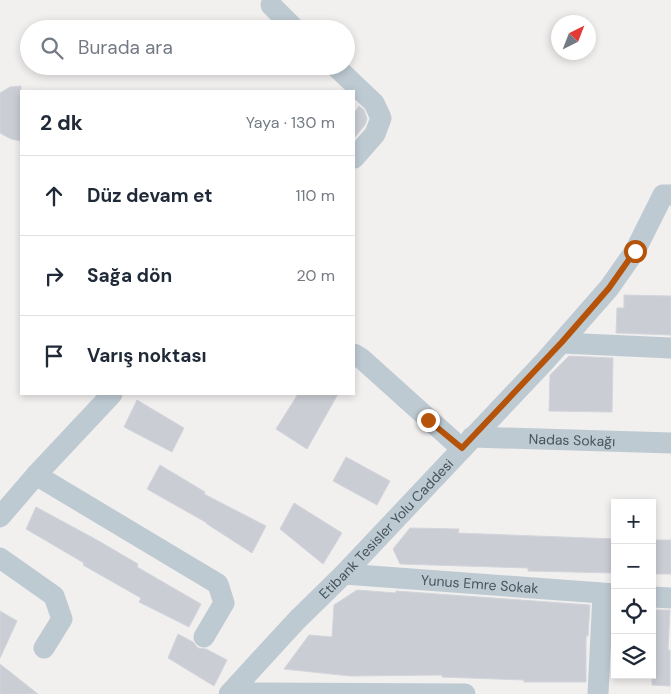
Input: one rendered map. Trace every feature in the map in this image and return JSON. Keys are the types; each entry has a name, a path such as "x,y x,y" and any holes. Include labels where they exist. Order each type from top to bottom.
{"street":[{"path":"271,5 287,20"},
{"path":"344,75 374,103 381,118 375,134 355,157"},
{"name":"Etibank Tesisler Yolu Caddesi","path":"230,694 297,620 344,574 562,342 609,288 635,251 667,195"},
{"path":"562,342 671,348"},
{"path":"355,355 467,443"},
{"path":"0,517 36,475 111,395"},
{"name":"Nadas Sokağı","path":"467,443 671,443"},
{"path":"36,475 218,584 224,603 204,637"},
{"path":"0,558 54,596 62,619 44,648"},
{"name":"Yunus Emre Sokak","path":"344,574 609,594"},
{"path":"598,694 609,594"},
{"path":"656,597 671,598"},
{"path":"230,694 465,694"}],"building":[{"path":"21,86 20,141 11,139 0,133 0,93 10,87"},
{"path":"359,106 364,110 367,119 365,125 355,137 355,112"},
{"path":"624,295 671,296 671,335 616,333 617,308 624,308"},
{"path":"569,356 613,358 612,412 549,411 550,375"},
{"path":"297,395 337,395 307,449 276,429"},
{"path":"137,400 184,428 172,452 124,427"},
{"path":"346,457 390,481 377,505 333,481"},
{"path":"160,465 205,492 204,494 266,526 252,553 207,523 147,489"},
{"path":"294,503 342,533 323,564 280,529"},
{"path":"36,507 138,564 137,567 201,604 189,627 139,602 141,598 83,565 84,563 26,529"},
{"path":"410,528 459,529 458,533 611,539 611,573 528,571 528,568 400,564 393,549"},
{"path":"656,540 671,540 671,574 656,574"},
{"path":"357,590 396,593 396,591 590,605 588,636 586,636 586,682 524,682 524,680 442,677 442,675 350,676 284,669 309,635 332,637 334,605"},
{"path":"656,610 670,610 668,650 670,650 670,686 652,685 652,679 656,679"},
{"path":"0,611 17,621 0,658"},
{"path":"178,634 193,642 198,648 206,649 227,660 214,686 168,658"},
{"path":"0,664 38,694 0,694"}],"route":[{"path":"428,420 462,448 562,342 609,288 635,251"}]}
